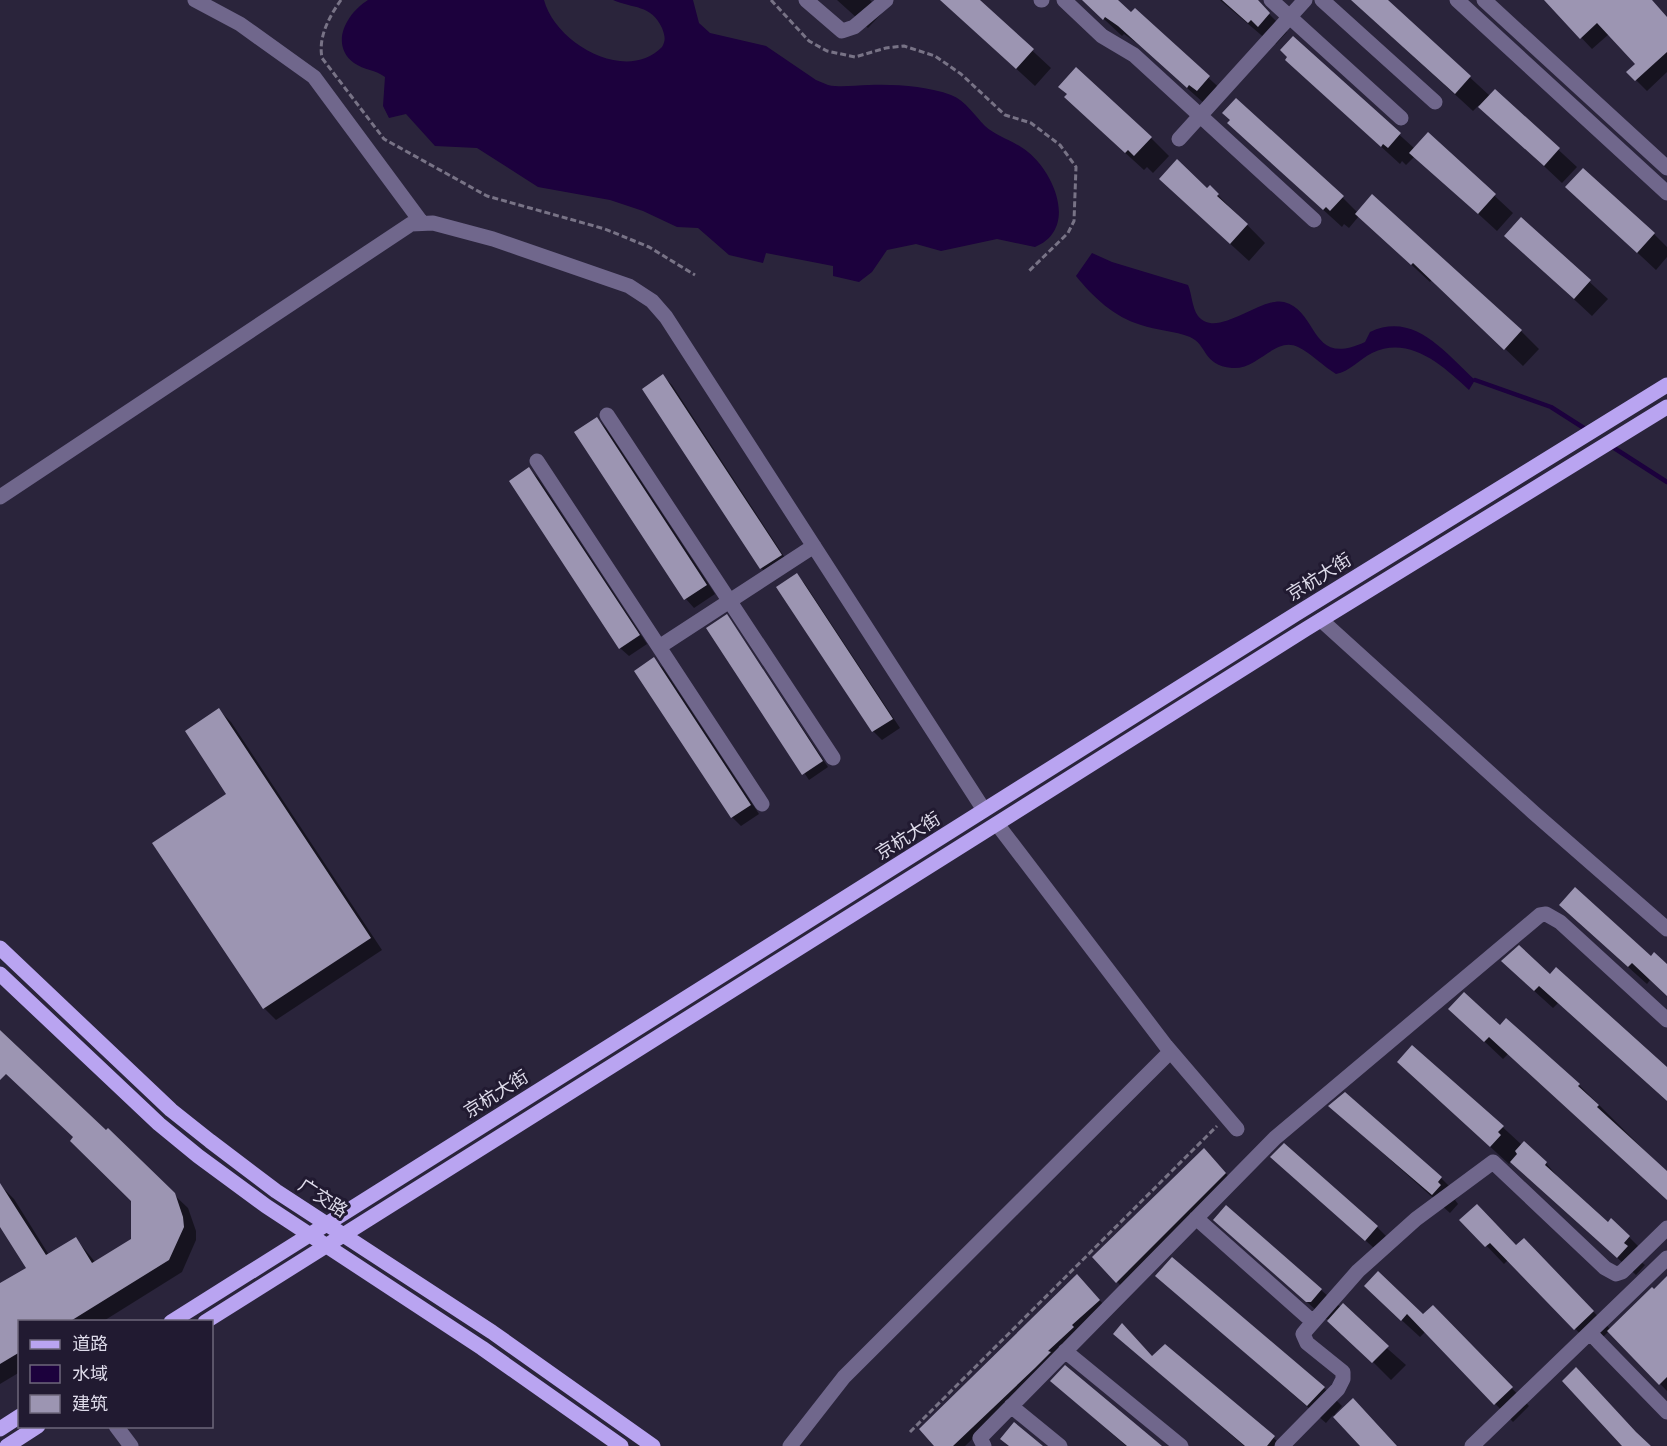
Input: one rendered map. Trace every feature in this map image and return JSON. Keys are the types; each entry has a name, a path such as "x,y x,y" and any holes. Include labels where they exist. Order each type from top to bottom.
{"main road":[{"name":"京杭大街","path":"174,1320 1296,614 1667,385"},
{"name":"京杭大街","path":"208,1320 1321,620 1667,407"},
{"name":"广交路","path":"0,948 171,1110 276,1191 492,1332 653,1446"},
{"path":"0,974 159,1124 266,1206 482,1348 621,1446"},
{"path":"0,1429 18,1417"},
{"path":"7,1446 35,1428"}],"street":[{"path":"195,0 240,24 314,78 422,224"},
{"path":"806,0 842,31 854,27 886,0"},
{"path":"1064,0 1102,36 1134,55 1314,220"},
{"path":"1271,0 1401,118"},
{"path":"1179,139 1305,0"},
{"path":"1322,0 1435,102"},
{"path":"1457,0 1667,193"},
{"path":"1484,0 1667,168"},
{"path":"0,496 411,224 433,223 493,239 629,286 651,301 666,317 984,810"},
{"path":"607,415 833,758"},
{"path":"537,461 762,804"},
{"path":"659,647 814,546"},
{"path":"1321,620 1534,813 1667,929"},
{"path":"997,824 1170,1052 1237,1129"},
{"path":"984,1446 980,1438 1275,1138 1540,915 1546,914 1560,922 1667,1019"},
{"path":"790,1446 844,1377 1170,1052"},
{"path":"1282,1446 1338,1389 1343,1378 1342,1372 1307,1343 1303,1334 1358,1271 1416,1219 1493,1162 1605,1268 1616,1274 1622,1272 1667,1228"},
{"path":"1196,1218 1313,1322"},
{"path":"1472,1446 1591,1334 1667,1258"},
{"path":"1591,1334 1667,1412"},
{"path":"1065,1351 1181,1446"},
{"path":"1011,1406 1060,1446"},
{"path":"118,1428 131,1446"}],"path":[{"path":"341,0 324,29 320,49 322,58 384,139 487,196 605,229 649,247 695,275"},
{"path":"771,0 809,41 827,51 855,57 886,48 904,46 935,56 961,74 1005,115 1031,123 1060,145 1076,167 1074,221 1068,233 1028,272"},
{"path":"910,1432 1226,1116"}],"water":[{"path":"368,0 544,0 551,16 562,31 577,44 594,54 612,60 630,61 647,57 662,47 665,40 664,33 658,20 647,11 613,0 693,0 699,23 710,33 766,46 816,80 828,85 911,86 942,92 956,98 990,130 1023,148 1038,162 1047,174 1058,201 1059,215 1056,228 1048,239 1035,247 997,239 941,251 916,244 887,250 872,272 859,282 833,276 833,266 766,253 763,263 729,255 698,228 677,227 643,211 610,200 538,187 477,148 435,146 406,114 389,118 383,106 385,77 354,63 343,47 342,38 348,21 353,13"},
{"path":"1092,253 1112,262 1188,285 1196,313 1206,322 1227,321 1264,305 1284,302 1296,308 1317,336 1334,348 1347,348 1365,342 1370,332 1386,327 1401,327 1428,338 1475,380 1469,390 1437,363 1413,350 1400,348 1386,348 1372,353 1345,371 1336,374 1303,350 1290,345 1274,349 1241,367 1222,366 1210,359 1200,345 1190,337 1131,321 1113,312 1097,299 1076,276"}],"building":[{"path":"940,0 980,0 1034,49 1016,69"},
{"path":"1082,0 1118,0 1131,12 1135,8 1210,76 1197,91 1189,85 1187,88 1118,26 1105,17 1103,20"},
{"path":"1222,0 1258,0 1270,13 1258,27 1251,20 1248,23"},
{"path":"1351,0 1388,0 1471,76 1455,94"},
{"path":"1544,0 1652,0 1667,17 1667,52 1635,81 1626,72 1635,64 1597,23 1580,39"},
{"path":"1293,36 1401,133 1388,148 1383,144 1381,147 1285,60 1287,57 1280,50"},
{"path":"1076,67 1152,137 1134,156 1128,150 1125,153 1064,97 1067,94 1058,87"},
{"path":"1495,89 1560,148 1544,166 1478,107"},
{"path":"1236,98 1344,196 1330,211 1326,207 1323,210 1227,123 1230,120 1222,113"},
{"path":"1428,132 1496,194 1478,214 1409,153"},
{"path":"1177,159 1207,188 1210,185 1219,194 1217,196 1248,224 1230,244 1159,179"},
{"path":"1583,168 1655,233 1637,253 1565,187"},
{"path":"1372,194 1522,330 1504,350 1413,263 1411,265 1355,214"},
{"path":"1521,217 1591,280 1574,299 1504,236"},
{"path":"663,374 782,555 760,569 642,389"},
{"path":"597,417 707,585 684,600 574,432"},
{"path":"529,467 640,635 619,649 509,481"},
{"path":"797,573 893,719 872,732 776,587"},
{"path":"727,614 823,761 802,775 706,628"},
{"path":"654,657 751,805 731,818 634,671"},
{"path":"219,708 371,938 263,1009 152,843 226,794 185,731"},
{"path":"1575,887 1651,956 1654,952 1667,964 1667,996 1632,963 1628,967 1559,905"},
{"path":"1519,945 1550,974 1556,967 1667,1067 1667,1101 1539,986 1534,991 1501,961"},
{"path":"1464,992 1500,1025 1506,1018 1580,1084 1578,1086 1599,1105 1597,1107 1667,1171 1667,1200 1489,1037 1484,1042 1448,1009"},
{"path":"0,1030 106,1130 108,1128 175,1193 184,1227 169,1260 72,1320 18,1320 18,1353 0,1364 0,1283 26,1268 0,1227 0,1183 46,1255 76,1237 92,1263 131,1239 131,1201 70,1141 73,1137 6,1074 0,1080"},
{"path":"1412,1045 1504,1126 1498,1132 1501,1135 1490,1147 1397,1062"},
{"path":"1345,1092 1442,1177 1438,1182 1441,1185 1432,1195 1328,1106"},
{"path":"1524,1141 1547,1162 1545,1165 1608,1222 1611,1218 1630,1236 1624,1243 1628,1246 1617,1258 1510,1162 1517,1154 1515,1151"},
{"path":"1284,1143 1378,1226 1365,1241 1270,1157"},
{"path":"1204,1148 1226,1173 1116,1283 1092,1257"},
{"path":"1477,1204 1516,1245 1524,1238 1594,1311 1574,1330 1490,1243 1485,1247 1459,1220"},
{"path":"1226,1205 1322,1289 1311,1302 1306,1302 1213,1220"},
{"path":"1172,1257 1325,1387 1307,1406 1155,1276"},
{"path":"1378,1271 1423,1314 1433,1305 1513,1387 1494,1405 1407,1314 1401,1321 1364,1286"},
{"path":"1077,1274 1100,1300 1072,1325 1074,1327 1048,1351 1051,1352 1035,1368 953,1446 934,1446 919,1429"},
{"path":"1667,1276 1667,1377 1659,1385 1607,1331 1652,1287 1654,1289"},
{"path":"1343,1303 1389,1346 1372,1363 1327,1321"},
{"path":"1122,1323 1152,1356 1165,1344 1275,1436 1267,1446 1245,1446 1113,1334"},
{"path":"1065,1365 1162,1446 1127,1446 1050,1381"},
{"path":"1576,1367 1651,1446 1622,1446 1562,1381"},
{"path":"1353,1398 1397,1446 1360,1446 1333,1417"},
{"path":"1014,1422 1043,1446 1009,1446 1000,1439"}],"waterway":[{"path":"1475,380 1551,407 1587,430"},
{"path":"1611,446 1667,482"}]}
